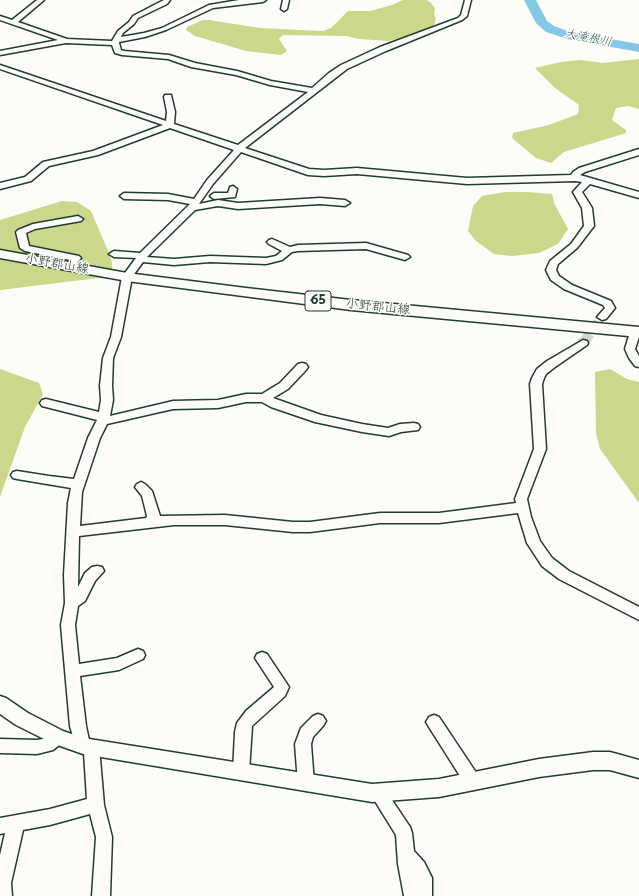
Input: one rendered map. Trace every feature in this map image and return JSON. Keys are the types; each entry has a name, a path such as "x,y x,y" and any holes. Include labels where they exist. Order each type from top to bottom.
{"main road":[{"name":"小野郡山線","path":"0,254 127,277 344,304 637,332"}],"street":[{"path":"13,22 41,0"},
{"path":"132,23 135,17 165,3 167,0"},
{"path":"0,53 66,41 115,42 164,29 211,6 263,0"},
{"path":"284,9 286,0"},
{"path":"101,896 104,836 96,805 87,746 78,726 68,625 72,603 71,575 74,503 78,484 94,438 103,418 107,400 106,386 108,358 116,337 127,277 141,257 196,202 240,148 314,91 332,75 358,61 412,37 460,19 464,16 468,0"},
{"path":"155,13 132,23 120,32 115,42 118,51 122,53 169,58 194,65 237,73 270,83 314,91"},
{"path":"0,18 66,41"},
{"path":"0,67 86,98 170,124 308,172 357,172 467,181 574,178 589,180 639,195"},
{"path":"168,97 171,112 170,124"},
{"path":"0,186 28,179 46,164 95,153 158,130 170,124"},
{"path":"574,178 576,174 582,170 639,152"},
{"path":"589,180 577,192 587,208 589,226 574,246 553,263 551,270 555,278 568,287 607,303 610,308 602,317"},
{"path":"196,202 232,195 233,188"},
{"path":"124,196 168,198 238,206 320,201 345,203"},
{"path":"70,266 76,258 25,248 21,232 33,226 78,219"},
{"path":"272,242 289,250"},
{"path":"114,254 174,262 210,259 266,261 279,258 289,250 298,248 366,246 405,257"},
{"path":"637,332 630,349 632,356 639,363"},
{"path":"583,343 551,364 541,372 538,378 536,384 540,449 521,499 534,543 547,562 564,575 639,614"},
{"path":"264,398 284,386 302,367"},
{"path":"46,403 112,420 173,405 218,404 246,398 264,398 275,404 319,419 362,428 389,432 400,428 414,427"},
{"path":"17,474 50,481 78,484"},
{"path":"141,487 148,494 154,517 150,522"},
{"path":"73,532 174,520 225,520 292,527 310,527 380,518 434,518 523,508"},
{"path":"72,603 80,597 90,577 97,571"},
{"path":"72,671 119,664 138,655"},
{"path":"242,772 243,732 246,723 251,716 280,691 282,687 262,658"},
{"path":"0,704 22,719 58,737 87,746 372,793 440,788 539,768 593,761 610,761 639,769"},
{"path":"306,783 303,744 306,733 318,721"},
{"path":"434,722 473,782"},
{"path":"0,746 36,747 47,745 58,737"},
{"path":"378,793 404,833 407,864 413,896"},
{"path":"3,896 2,883 8,825 50,818 96,805"},
{"path":"406,854 418,868 423,878 423,896"}],"green space":[{"path":"403,0 426,0 430,2 435,8 434,14 436,19 433,28 389,41 359,39 346,36 283,35 279,39 287,51 281,55 246,51 195,36 186,30 187,27 203,20 209,20 260,28 323,31 331,28 348,11 370,11 392,5"},
{"path":"639,59 639,109 628,106 616,108 612,120 626,130 626,133 564,152 551,163 536,158 512,138 513,133 549,125 578,114 579,105 555,88 535,68 561,62 581,60 602,63"},
{"path":"505,192 552,194 554,203 568,229 558,244 539,253 512,256 494,254 476,241 468,231 473,206 482,196"},
{"path":"62,201 77,202 91,211 111,258 113,271 107,277 0,290 0,220"},
{"path":"0,369 39,383 43,394 25,427 0,497"},
{"path":"610,369 627,379 639,382 639,503 600,449 596,433 595,372"}],"waterway":[{"name":"大滝根川","path":"530,0 542,23 550,29 567,35 639,48"}],"tunnel":[{"path":"584,342 602,317"}]}
